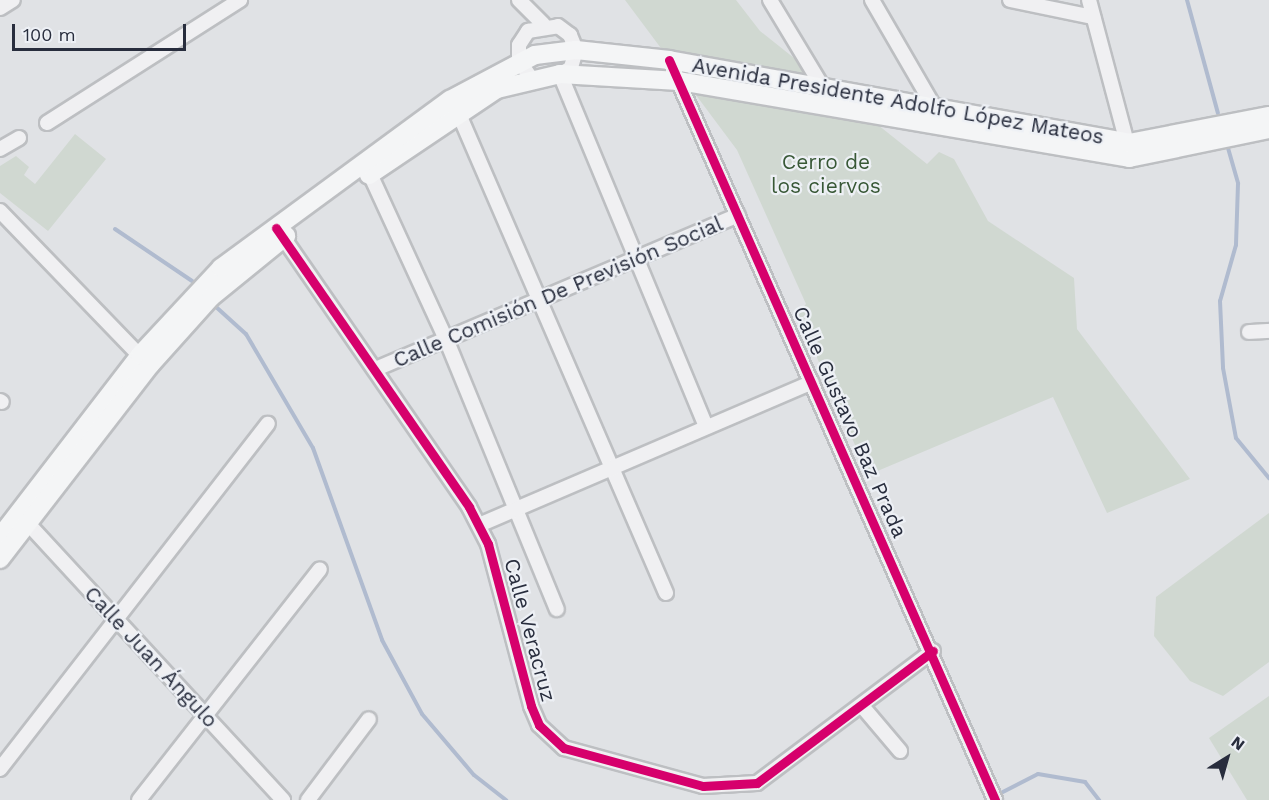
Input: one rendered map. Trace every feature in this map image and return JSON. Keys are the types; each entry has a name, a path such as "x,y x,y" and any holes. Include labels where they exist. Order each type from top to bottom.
{"main road":[{"name":"Avenida Presidente Adolfo López Mateos","path":"280,233 450,100 519,61 576,50 669,60 822,86 1129,151 1269,116"},
{"name":"Avenida Presidente Adolfo López Mateos","path":"0,558 23,518 145,360 221,268 280,233 370,174 458,112 497,89 531,78 560,74 679,81 946,127 1129,151 1269,129"},
{"name":"Avenida Presidente Adolfo López Mateos","path":"0,537 23,518"}],"street":[{"path":"0,8 13,0"},
{"path":"47,123 240,0"},
{"path":"519,0 543,24 570,35 576,50 571,68 560,74 633,260 706,426"},
{"path":"770,0 835,108"},
{"path":"872,0 946,127"},
{"path":"1010,0 1093,17"},
{"path":"1089,0 1129,151"},
{"path":"531,78 519,61 519,45 528,31 543,24"},
{"name":"Calle Gustavo Baz Prada","path":"669,60 933,651 993,795"},
{"path":"458,112 666,593"},
{"path":"0,149 19,138"},
{"path":"370,174 446,339 557,609"},
{"path":"0,211 145,360"},
{"name":"Calle Comisión De Previsión Social","path":"378,368 738,215"},
{"name":"Calle Veracruz","path":"280,233 378,368 479,525 531,706 539,725 564,748 703,786 741,787 776,773 933,651"},
{"path":"1249,332 1269,331"},
{"path":"479,525 812,382"},
{"path":"0,769 268,424"},
{"name":"Calle Juan Ángulo","path":"23,518 283,800"},
{"path":"139,800 320,569"},
{"path":"862,706 900,751"},
{"path":"308,800 369,719"}],"green space":[{"name":"Cerro de los ciervos","path":"625,0 736,0 760,31 927,164 939,152 954,159 988,221 1074,278 1077,329 1190,479 1107,513 1053,397 868,475 798,314 806,304 737,150"},
{"path":"75,134 106,159 48,231 0,193 0,166 16,156 29,167 24,175 35,184"},
{"path":"1269,513 1269,662 1223,696 1190,681 1154,636 1156,597"},
{"path":"1269,696 1269,800 1247,800 1209,738"}],"waterway":[{"path":"1187,0 1218,113"},
{"path":"1228,148 1238,184 1236,245 1220,301 1223,368 1236,438 1269,478"},
{"path":"115,229 192,281"},
{"path":"215,306 246,334 313,448 382,640 422,714 474,775 506,800"},
{"path":"997,795 1038,774 1085,782 1099,800"}],"cycle path":[{"path":"669,60 995,800"},
{"path":"276,228 469,507 488,544 531,706 539,725 564,748 703,786 757,783 933,651"}]}
